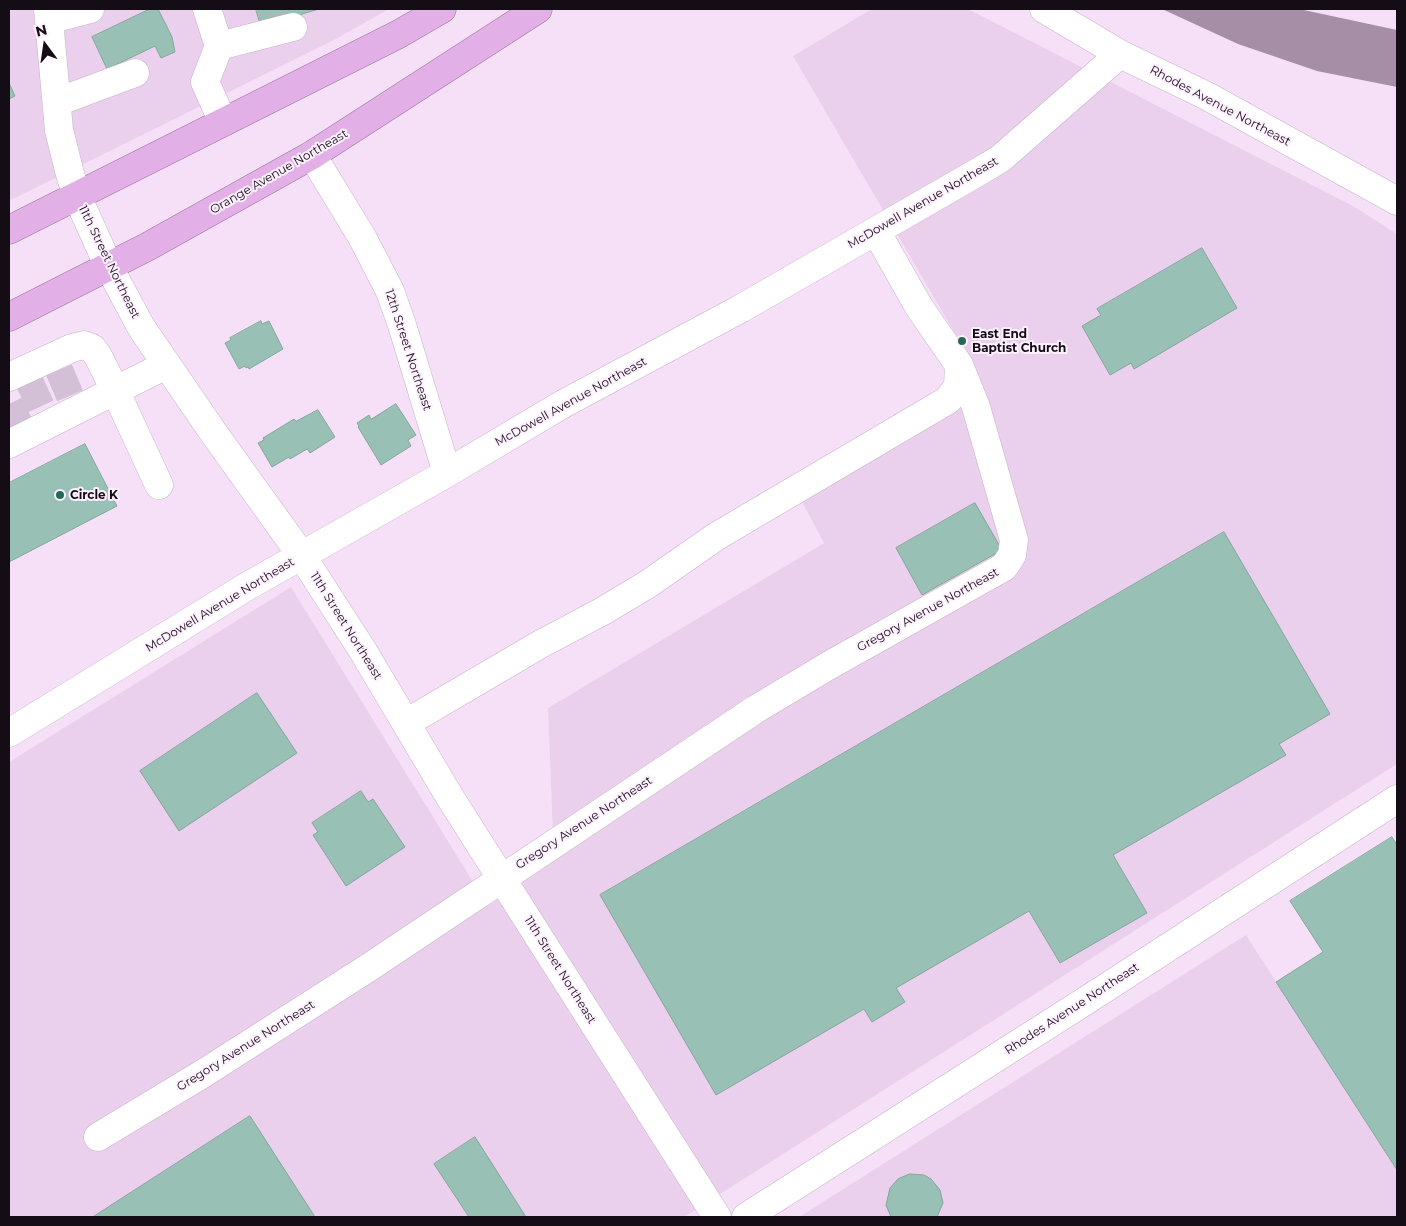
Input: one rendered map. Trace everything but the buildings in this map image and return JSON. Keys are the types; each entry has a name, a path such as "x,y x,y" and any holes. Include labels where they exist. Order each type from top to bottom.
{"highway":[{"path":"9,230 400,34 442,9"},
{"name":"Orange Avenue Northeast","path":"9,317 109,267 312,155 538,9"}],"street":[{"path":"48,14 90,9"},
{"path":"207,9 219,46 205,82 223,122"},
{"name":"Rhodes Avenue Northeast","path":"1044,9 1120,54 1207,96 1397,201"},
{"name":"11th Street Northeast","path":"48,14 59,130 77,196 109,267 141,327 302,556 363,651 451,799 716,1217"},
{"path":"219,46 293,27"},
{"name":"McDowell Avenue Northeast","path":"9,733 238,592 564,404 740,309 1000,159 1120,54"},
{"path":"56,102 135,73"},
{"name":"12th Street Northeast","path":"312,155 362,237 390,291 447,473"},
{"name":"Gregory Avenue Northeast","path":"98,1137 220,1063 368,968 501,877 756,709 828,666 1004,567 1012,554 1014,540 976,407 959,365 919,307 876,231"},
{"path":"20,376 57,363 84,345 92,348 115,390 159,485"},
{"path":"17,435 73,404 115,390 166,365"},
{"path":"406,723 539,644 610,607 648,584 717,536 948,400 958,386 959,365"},
{"name":"Rhodes Avenue Northeast","path":"746,1217 1090,998 1397,799"}],"shaded area":[{"path":"9,9 389,9 336,39 9,201"},
{"path":"872,9 968,9 1353,206 1397,234 1397,764 684,1217 9,1217 9,762 291,587 488,906 554,861 548,708 824,543 799,496 959,400 967,354 793,56"},
{"path":"1162,9 1299,9 1397,30 1397,87 1317,71 1238,44"},
{"path":"1246,935 1397,1170 1397,1217 799,1217"}],"tunnel":[{"path":"59,370 71,398"},
{"path":"29,381 43,411"},
{"path":"9,404 19,424"}],"place":[{"name":"East End Baptist Church","path":"962,341"},
{"name":"Circle K","path":"60,495"}]}
